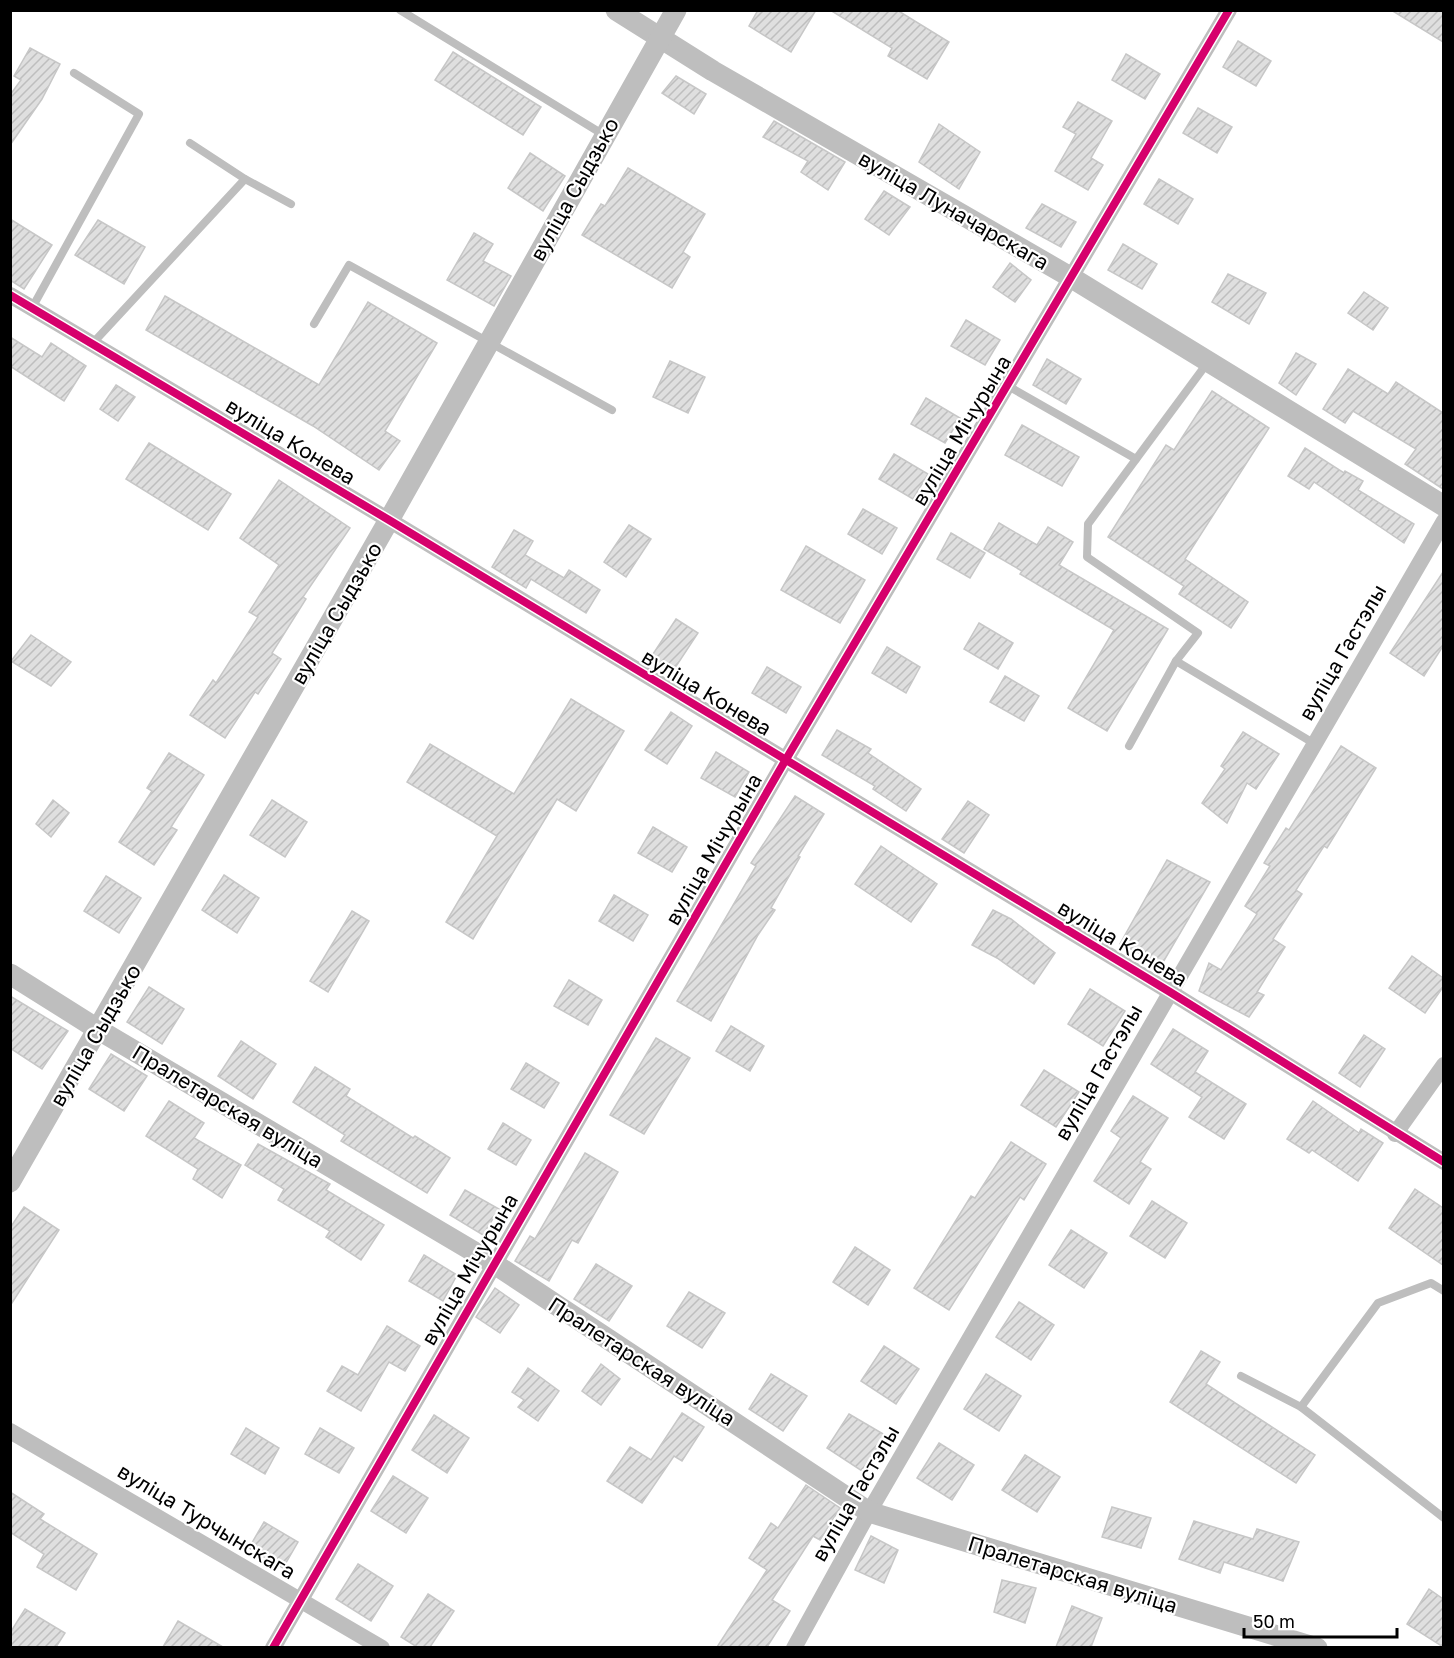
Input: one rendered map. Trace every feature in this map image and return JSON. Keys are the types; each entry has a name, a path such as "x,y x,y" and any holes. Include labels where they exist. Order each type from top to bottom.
{"street":[{"name":"вуліца Луначарскага","path":"616,10 722,76 1072,278 1443,506"},
{"name":"вуліца Сыдзько","path":"10,1182 389,520 676,10"},
{"name":"вуліца Мічурына","path":"273,1647 298,1600 785,760 1229,10"},
{"name":"вуліца Конева","path":"10,296 389,520 1170,992 1443,1162"},
{"name":"вуліца Гастэлы","path":"794,1647 869,1512 1443,521"},
{"name":"Пралетарская вуліца","path":"10,975 494,1263 869,1512 1293,1644 1317,1647"},
{"path":"1395,1134 1443,1065"},
{"name":"вуліца Турчынскага","path":"10,1431 382,1647"}],"lane":[{"path":"400,10 605,135"},
{"path":"32,308 139,114 74,73"},
{"path":"189,142 244,179 291,204"},
{"path":"92,344 244,179"},
{"path":"314,324 349,265 612,410"},
{"path":"1129,746 1176,662 1198,633 1087,557 1088,524 1208,362"},
{"path":"1008,386 1136,459"},
{"path":"1176,662 1314,744"},
{"path":"1301,1407 1378,1303 1431,1283 1443,1291"},
{"path":"1241,1376 1301,1407 1443,1518"}],"building":[{"path":"758,10 816,10 791,52 749,26"},
{"path":"830,10 897,10 949,42 927,79 888,56 892,48"},
{"path":"1391,10 1443,10 1443,42"},
{"path":"1238,41 1271,61 1256,86 1223,67"},
{"path":"30,48 60,64 42,99 10,145 10,95 21,80 14,76"},
{"path":"453,52 541,107 523,135 435,80"},
{"path":"1126,54 1160,74 1145,99 1112,80"},
{"path":"676,76 706,94 694,114 662,93"},
{"path":"1078,102 1112,121 1091,158 1103,165 1088,190 1055,171 1076,134 1063,127"},
{"path":"1198,108 1232,127 1217,153 1183,133"},
{"path":"774,121 845,162 828,190 801,172 808,161 763,137"},
{"path":"939,124 980,152 959,189 919,162"},
{"path":"530,153 565,176 543,211 508,188"},
{"path":"628,168 705,214 683,252 690,257 672,288 582,235 601,204 605,206"},
{"path":"1159,179 1193,199 1178,224 1144,204"},
{"path":"884,191 910,207 889,235 865,219"},
{"path":"1042,204 1076,222 1061,247 1026,228"},
{"path":"10,219 52,245 24,289 10,280"},
{"path":"98,220 145,247 124,284 75,255"},
{"path":"474,233 493,244 483,261 511,276 494,306 447,280"},
{"path":"1123,244 1157,264 1142,289 1108,270"},
{"path":"1010,263 1031,280 1015,302 993,287"},
{"path":"1228,274 1266,293 1249,324 1212,302"},
{"path":"1364,292 1388,308 1373,330 1348,313"},
{"path":"165,296 319,385 368,302 437,343 385,431 400,441 379,470 313,426 146,330"},
{"path":"966,320 1000,340 985,365 951,346"},
{"path":"10,337 42,357 51,343 86,366 64,401 10,366"},
{"path":"1296,353 1316,364 1296,395 1279,383"},
{"path":"1047,359 1081,379 1066,404 1033,385"},
{"path":"670,361 705,377 688,413 653,397"},
{"path":"1348,369 1388,394 1396,382 1443,413 1443,489 1405,464 1416,449 1353,411 1345,423 1323,409"},
{"path":"116,385 135,397 118,421 100,409"},
{"path":"1212,391 1269,428 1185,559 1248,602 1231,628 1179,594 1184,586 1108,537 1166,445 1174,450"},
{"path":"926,398 960,418 945,443 911,424"},
{"path":"1022,425 1079,457 1062,486 1005,455"},
{"path":"149,443 231,494 208,530 126,479"},
{"path":"1305,448 1344,473 1345,471 1363,481 1358,490 1414,524 1404,543 1314,482 1309,489 1288,476"},
{"path":"894,454 928,474 913,499 879,479"},
{"path":"279,480 350,528 303,597 306,599 272,653 281,659 258,694 255,692 225,738 190,715 213,680 216,683 258,617 249,612 279,565 240,538"},
{"path":"863,509 897,528 882,554 848,534"},
{"path":"999,523 1037,545 1048,527 1073,542 1059,565 1168,629 1107,731 1068,708 1114,630 1020,574 1022,571 984,549"},
{"path":"629,525 651,539 626,577 604,562"},
{"path":"514,530 533,541 525,555 564,578 569,570 600,590 586,613 531,579 526,588 492,567"},
{"path":"951,533 985,553 970,578 937,559"},
{"path":"806,546 865,580 840,623 781,590"},
{"path":"1443,572 1443,646 1424,676 1390,653"},
{"path":"676,619 698,633 673,671 651,657"},
{"path":"979,623 1013,643 998,669 964,649"},
{"path":"31,635 71,662 51,686 11,661"},
{"path":"887,647 920,667 906,693 872,673"},
{"path":"767,667 801,687 786,713 752,693"},
{"path":"1005,676 1039,696 1024,721 990,702"},
{"path":"571,699 624,731 576,811 557,799 473,939 446,922 497,836 407,782 430,744 514,794"},
{"path":"671,712 692,726 667,764 645,750"},
{"path":"837,730 871,749 868,753 921,789 906,811 873,789 875,786 822,755"},
{"path":"1243,732 1279,754 1256,789 1247,783 1227,823 1202,803 1225,769 1221,766"},
{"path":"1341,746 1376,768 1327,848 1324,846 1296,890 1302,894 1273,939 1285,947 1257,992 1264,995 1249,1017 1199,991 1209,963 1221,970 1257,914 1245,906 1270,866 1264,863 1286,828 1289,830"},
{"path":"716,752 749,772 735,797 701,778"},
{"path":"169,753 204,775 171,827 177,830 154,865 119,842 152,791 147,788"},
{"path":"795,796 824,814 798,856 800,857 771,908 775,910 758,935 711,1021 677,1001 756,866 751,863"},
{"path":"53,800 69,813 51,837 36,824"},
{"path":"272,800 307,822 285,857 250,835"},
{"path":"968,801 989,815 964,853 942,839"},
{"path":"653,827 687,847 672,872 638,853"},
{"path":"881,846 937,884 911,922 855,884"},
{"path":"1167,860 1210,882 1162,964 1120,944"},
{"path":"224,875 259,898 237,933 202,910"},
{"path":"106,876 141,898 119,933 84,911"},
{"path":"614,895 648,915 633,941 599,921"},
{"path":"993,910 1011,919 1055,953 1034,984 997,958 972,945"},
{"path":"352,911 369,921 328,992 310,981"},
{"path":"1412,956 1443,978 1443,987 1425,1013 1389,988"},
{"path":"569,980 602,1000 588,1025 554,1006"},
{"path":"149,987 184,1009 162,1044 127,1022"},
{"path":"1090,989 1125,1011 1103,1046 1068,1024"},
{"path":"10,996 68,1031 42,1069 10,1048"},
{"path":"731,1026 764,1046 750,1071 716,1051"},
{"path":"1173,1029 1208,1051 1195,1072 1246,1104 1224,1139 1189,1117 1202,1097 1151,1064"},
{"path":"1364,1035 1385,1049 1360,1087 1339,1073"},
{"path":"656,1038 690,1058 644,1134 610,1115"},
{"path":"241,1041 276,1064 253,1099 218,1076"},
{"path":"111,1054 147,1076 124,1111 89,1089"},
{"path":"526,1063 559,1083 544,1108 511,1089"},
{"path":"315,1067 350,1089 346,1096 450,1158 427,1193 341,1141 345,1135 293,1102"},
{"path":"1044,1070 1079,1092 1056,1127 1021,1105"},
{"path":"1133,1096 1168,1118 1140,1162 1151,1169 1129,1204 1094,1181 1121,1138 1111,1131"},
{"path":"169,1101 204,1123 194,1138 241,1165 222,1198 193,1179 198,1169 146,1136"},
{"path":"1313,1101 1359,1133 1361,1129 1383,1143 1358,1181 1312,1150 1309,1153 1287,1139"},
{"path":"503,1123 531,1140 516,1165 488,1149"},
{"path":"1011,1142 1046,1164 1024,1200 1020,1197 949,1310 914,1288 971,1196 975,1198"},
{"path":"258,1144 330,1184 326,1190 384,1225 361,1260 326,1237 330,1231 278,1200 284,1189 245,1165"},
{"path":"585,1153 618,1172 578,1243 572,1240 549,1281 515,1261 530,1236 535,1239"},
{"path":"1415,1189 1443,1208 1443,1265 1389,1228"},
{"path":"465,1190 499,1209 483,1235 450,1215"},
{"path":"1152,1201 1187,1223 1165,1258 1130,1236"},
{"path":"24,1207 59,1230 10,1306 10,1228"},
{"path":"1071,1230 1107,1253 1084,1288 1049,1265"},
{"path":"855,1247 890,1270 868,1305 833,1282"},
{"path":"424,1255 457,1275 443,1301 409,1281"},
{"path":"596,1264 632,1286 609,1321 574,1299"},
{"path":"495,1288 519,1305 500,1333 476,1317"},
{"path":"689,1292 725,1313 702,1348 667,1326"},
{"path":"1019,1302 1054,1325 1031,1360 996,1337"},
{"path":"387,1326 420,1346 405,1371 389,1362 361,1411 327,1391 342,1366 358,1375"},
{"path":"884,1346 919,1369 896,1404 861,1381"},
{"path":"1201,1351 1220,1362 1206,1384 1315,1455 1296,1483 1170,1402"},
{"path":"601,1364 620,1379 601,1405 582,1391"},
{"path":"528,1368 559,1391 538,1421 518,1407 524,1400 512,1392"},
{"path":"771,1374 807,1396 783,1431 749,1409"},
{"path":"986,1374 1021,1396 999,1431 964,1409"},
{"path":"682,1413 704,1427 682,1461 674,1456 642,1503 607,1481 630,1447 651,1460"},
{"path":"849,1414 885,1435 862,1471 827,1448"},
{"path":"434,1415 469,1438 447,1473 412,1450"},
{"path":"246,1428 279,1448 265,1474 231,1454"},
{"path":"320,1428 354,1448 339,1473 305,1454"},
{"path":"939,1443 974,1465 952,1500 917,1478"},
{"path":"1025,1455 1060,1477 1037,1512 1002,1490"},
{"path":"393,1476 428,1498 406,1533 371,1511"},
{"path":"806,1485 840,1508 820,1540 813,1536 772,1600 790,1611 767,1647 717,1647 767,1570 749,1558 771,1523 778,1528"},
{"path":"10,1492 44,1514 40,1519 97,1554 76,1590 37,1567 44,1554 10,1532"},
{"path":"1112,1507 1151,1518 1141,1548 1102,1537"},
{"path":"1194,1521 1253,1539 1257,1529 1299,1542 1283,1581 1224,1562 1220,1573 1179,1559"},
{"path":"264,1522 298,1542 283,1568 249,1548"},
{"path":"871,1536 898,1550 884,1583 855,1570"},
{"path":"358,1564 393,1586 371,1621 336,1599"},
{"path":"1002,1580 1036,1588 1025,1623 994,1612"},
{"path":"1429,1589 1443,1599 1443,1647 1407,1624"},
{"path":"428,1594 454,1611 430,1647 417,1647 401,1637"},
{"path":"1072,1606 1102,1618 1091,1647 1056,1647"},
{"path":"25,1609 65,1633 56,1647 10,1647 10,1633"},
{"path":"178,1621 223,1647 163,1647"}],"cycle path":[{"path":"273,1648 785,761 1229,10"},
{"path":"10,295 389,520 1170,992 1444,1162"}]}
